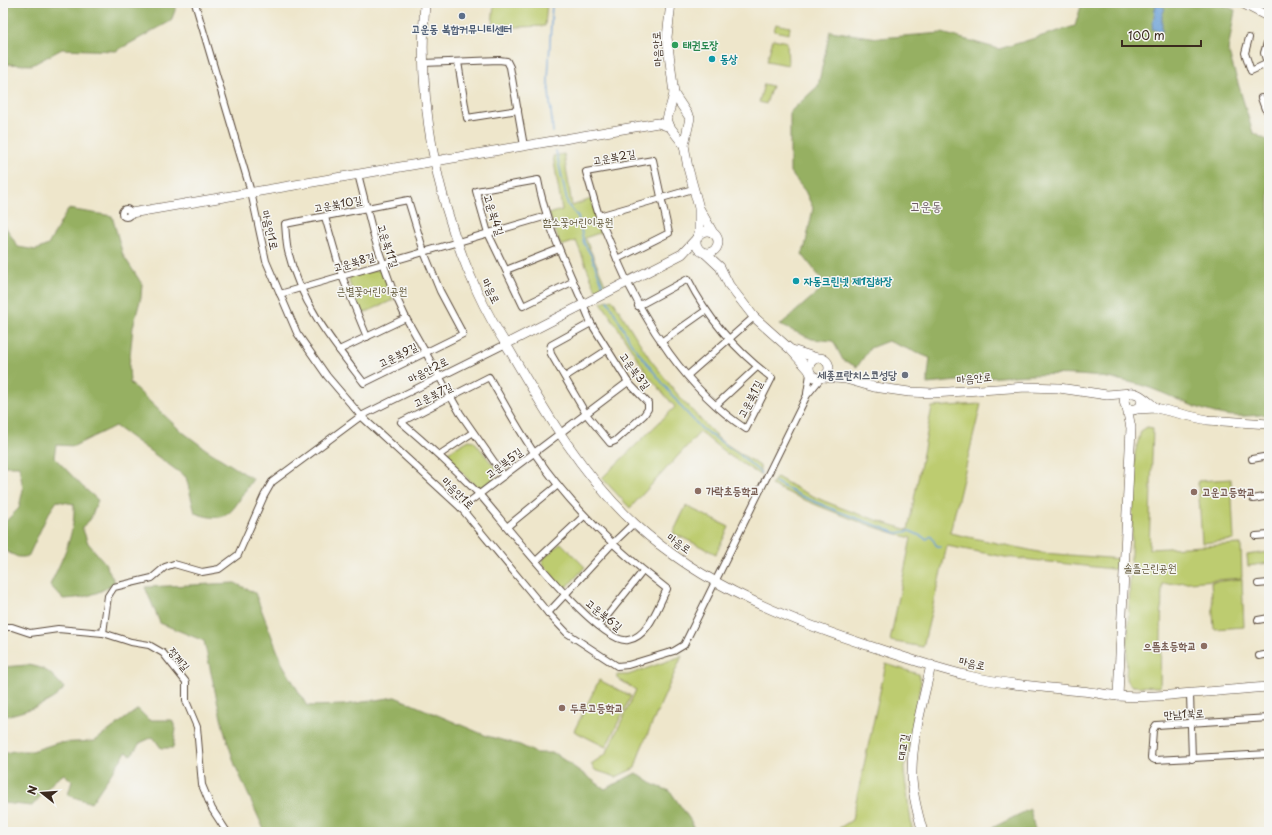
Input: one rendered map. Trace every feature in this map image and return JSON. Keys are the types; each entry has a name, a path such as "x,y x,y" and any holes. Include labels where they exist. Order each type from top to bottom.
{"street":[{"name":"마음안1로","path":"195,3 251,192 266,261 297,333 327,376 361,416 461,508 548,613 567,633 607,661 616,666 628,665 674,651 684,645 807,395"},
{"name":"마음로","path":"425,3 422,39 425,98 436,161 457,242 477,293 560,435 604,492 634,524 658,543 715,582 738,595 779,613 842,637 971,676 1118,696 1144,697 1269,686"},
{"name":"마음안로","path":"671,3 667,37 674,94"},
{"path":"1242,3 1269,17"},
{"path":"1249,38 1245,53 1251,72 1268,66 1264,53 1269,36"},
{"path":"423,63 507,61 510,67 524,146"},
{"path":"458,62 467,118 518,110"},
{"path":"674,94 690,118 684,145 693,189 699,208 713,233 717,237 720,267"},
{"path":"674,94 668,114 667,124 684,145"},
{"path":"1261,98 1264,110"},
{"path":"658,123 677,108 686,111"},
{"path":"131,212 658,123 678,131 687,127"},
{"name":"고운북2길","path":"617,259 669,233 653,160 586,172 599,216 627,283"},
{"name":"고운북11길","path":"358,174 374,238 392,288 406,318 450,398 472,433 504,476"},
{"name":"고운북4길","path":"572,282 524,306 488,233 476,191 538,180 547,216 559,249 591,323"},
{"path":"599,216 693,189"},
{"name":"고운북10길","path":"301,288 287,251 285,224 408,200 424,252"},
{"path":"699,208 698,236 696,244 720,267 729,284 754,317 791,350 814,378 822,378"},
{"name":"고운북8길","path":"280,294 547,216"},
{"path":"325,217 342,276 367,337"},
{"path":"506,344 583,303 627,283 682,254 698,236 707,231 713,233"},
{"path":"682,254 712,252 718,244"},
{"path":"506,270 559,249"},
{"name":"고운북9길","path":"301,288 316,317 364,383 463,334 440,291 424,252"},
{"name":"고운북1길","path":"627,283 638,306 661,342 688,375 716,405 746,429 772,378 757,367 728,339 705,311 688,279 638,306"},
{"path":"661,342 705,311"},
{"path":"688,375 754,317"},
{"path":"339,350 406,318"},
{"name":"고운북3길","path":"591,323 607,350 628,382 648,403 648,409 644,415 615,441 610,443 586,414 551,354 551,345 591,323"},
{"name":"마음안2로","path":"103,633 108,596 114,587 152,578 165,567 174,564 202,572 219,569 238,555 264,496 272,482 361,416 438,376 506,344"},
{"path":"565,377 607,350"},
{"path":"791,350 823,359 846,379"},
{"path":"807,395 810,364 817,358"},
{"path":"807,395 828,372 827,363"},
{"path":"716,405 757,367"},
{"name":"고운북7길","path":"479,495 439,455 401,422 489,377 534,453"},
{"name":"마음안로","path":"822,378 846,379 874,386 909,392 933,394 1026,387 1059,388 1107,395"},
{"name":"고운북5길","path":"461,508 560,435 628,382"},
{"path":"1131,408 1141,404 1135,394"},
{"path":"1118,696 1131,408 1125,397 1135,394"},
{"path":"1107,395 1135,394 1156,408"},
{"path":"1107,395 1131,408 1156,408 1206,420 1269,424"},
{"path":"439,455 472,433"},
{"name":"고운북6길","path":"479,495 508,526 565,595 599,626 619,640 629,640 643,633 667,589 612,544 584,516 558,486 534,453"},
{"path":"1252,459 1269,456"},
{"path":"508,526 558,486"},
{"path":"1253,499 1269,496"},
{"path":"536,561 584,516"},
{"path":"548,613 612,544 634,524"},
{"path":"1256,536 1269,535"},
{"path":"599,626 643,570"},
{"path":"1258,584 1269,582"},
{"path":"1258,620 1269,618"},
{"name":"정계길","path":"3,627 12,627 30,633 58,629 103,633 131,642 150,645 163,653 186,682 186,701 197,727 202,785 212,809 227,832"},
{"path":"1259,656 1269,654"},
{"name":"대교길","path":"923,832 919,817 912,772 917,731 931,665"},
{"path":"1190,694 1192,759"},
{"name":"만남1북로","path":"1269,718 1156,725 1153,730 1151,758 1155,760 1192,759 1269,754"}],"green space":[{"path":"3,3 177,3 177,5 171,21 116,51 62,49 32,65 3,64"},
{"path":"494,3 547,3 545,26 492,28"},
{"path":"1082,3 1218,3 1235,10 1228,50 1253,133 1269,141 1269,414 1242,416 1222,415 1204,410 1151,388 1129,382 1080,375 1028,375 927,384 930,358 888,341 870,348 857,367 843,360 833,341 812,339 780,325 826,285 802,254 805,247 813,208 805,191 790,172 790,112 818,86 830,31 878,38 942,33 999,49 1075,26"},
{"path":"776,24 790,27 789,34 774,31"},
{"path":"773,39 787,42 788,65 767,61"},
{"path":"764,84 772,86 766,104 759,102"},
{"name":"함소꽃어린이공원","path":"564,154 572,206 591,199 602,232 585,238 606,286 596,290 576,241 561,246 549,214 562,210 553,156"},
{"path":"68,209 112,216 123,255 142,284 141,297 133,327 129,366 130,383 180,430 207,450 253,479 231,511 225,516 208,517 195,513 186,477 115,426 74,446 56,445 54,457 98,500 90,520 82,527 88,543 105,563 115,583 90,595 78,598 63,599 50,585 64,556 70,536 74,516 74,504 57,501 47,516 28,557 18,557 3,550 3,524 19,508 23,489 19,466 3,466 3,223 18,247 36,250 48,245"},
{"name":"큰별꽃어린이공원","path":"376,270 383,271 393,300 362,314 349,282 350,276"},
{"path":"612,299 650,359 682,400 721,441 760,466 760,475 727,454 700,432 630,508 602,478 675,407 648,375 601,302"},
{"path":"981,404 950,533 1043,553 1121,559 1121,570 1005,557 947,546 923,647 890,641 911,538 840,514 771,485 777,477 824,501 857,514 908,530 932,407"},
{"name":"솔뜰근린공원","path":"1147,427 1153,428 1149,549 1241,544 1242,578 1162,584 1160,687 1132,686 1126,680 1135,453 1141,431"},
{"path":"469,440 474,441 496,469 496,477 483,487 476,487 446,457 446,453"},
{"path":"1231,479 1234,540 1202,543 1198,481"},
{"path":"686,506 729,527 716,554 673,533"},
{"path":"561,543 585,567 568,586 562,587 543,564 543,559"},
{"path":"1269,552 1269,563 1248,566 1247,555"},
{"path":"1242,579 1244,627 1214,629 1211,582"},
{"path":"235,583 255,593 282,663 307,706 344,705 395,697 487,736 520,745 536,753 554,753 605,789 636,773 654,785 670,791 691,821 695,832 265,832 235,765 223,727 204,641 160,623 145,587"},
{"path":"682,656 640,751 635,768 616,777 595,770 591,764 606,754 636,690 617,678 617,675 628,675"},
{"path":"886,664 918,674 921,681 904,772 912,829 904,832 833,832 852,820"},
{"path":"27,665 44,669 64,688 53,699 45,703 28,710 3,717 3,667"},
{"path":"599,680 631,696 606,747 574,731"},
{"path":"138,709 149,720 172,720 176,729 173,748 161,748 153,737 140,743 131,755 126,752 91,803 68,795 72,781 64,774 54,781 32,806 3,803 3,754 13,751 32,751 57,743 95,741"},
{"path":"1030,809 1035,830 1068,832 984,832"}],"water":[{"path":"1156,3 1165,8 1162,16 1162,32 1152,29"}],"waterway":[{"path":"552,3 548,81 553,132"},
{"path":"556,151 568,205 578,217 584,243 591,255 603,286"},
{"path":"608,301 631,343 683,409 702,429 739,454 761,473"},
{"path":"775,482 799,495 837,511 897,533 910,531 927,539 931,536 936,545 940,547"}],"place":[{"name":"고운동 복합커뮤니티센터","path":"462,16"},
{"name":"태권도장","path":"675,45"},
{"name":"동상","path":"712,59"},
{"name":"자동크린넷 제1집하장","path":"796,281"},
{"name":"세종프란치스코성당","path":"905,375"},
{"name":"가락초등학교","path":"698,491"},
{"name":"고운고등학교","path":"1194,492"},
{"name":"으뜸초등학교","path":"1204,646"},
{"name":"두루고등학교","path":"562,708"}],"district":[{"name":"고운동","path":"926,206"}]}
